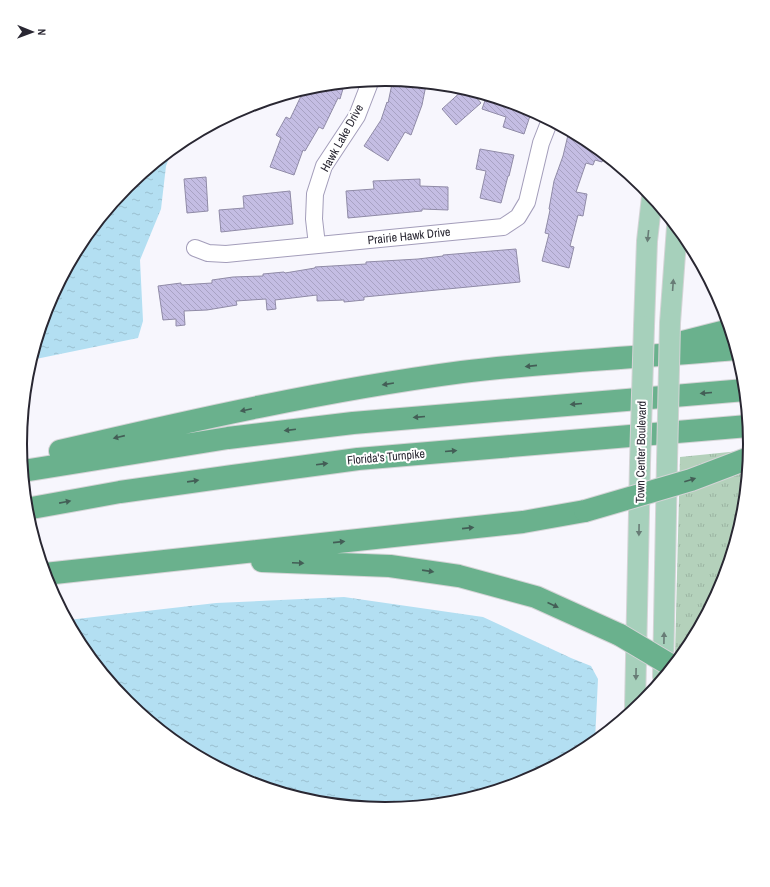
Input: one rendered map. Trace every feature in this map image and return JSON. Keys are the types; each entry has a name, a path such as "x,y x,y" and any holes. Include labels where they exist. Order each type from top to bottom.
{"highway":[{"path":"570,362 695,340 725,331"},
{"path":"28,459 144,431 327,393 462,372 731,349"},
{"path":"28,470 228,438 353,423 739,391"},
{"name":"Florida's Turnpike","path":"33,509 120,492 358,460 742,426"},
{"path":"51,573 523,522 586,510 691,480 742,461"},
{"path":"133,564 215,560 390,566 459,576 536,597 620,634 667,663"}],"main road":[{"name":"Town Center Boulevard","path":"635,700 644,326 647,241 651,204"},
{"path":"663,668 670,323 676,236"}],"street":[{"name":"Hawk Lake Drive","path":"317,245 314,219 315,194 324,166 357,116 367,86"},
{"name":"Prairie Hawk Drive","path":"194,248 208,253 226,254 502,227 518,218 527,202 541,143 548,125"}],"green space":[{"path":"743,451 740,490 731,536 724,559 706,602 695,623 675,653 680,457"}],"water":[{"path":"169,157 166,166 161,209 140,260 143,321 138,338 37,359 54,306 75,264 87,245 116,207 149,174"},
{"path":"344,597 483,617 591,666 598,679 595,733 564,754 543,765 500,783 455,795 408,801 362,801 315,795 270,783 227,765 206,754 167,728 132,697 116,680 87,642 74,619 216,603"}],"building":[{"path":"392,86 425,88 422,105 411,135 405,132 388,161 364,146 381,120 387,102 388,103"},
{"path":"343,88 340,99 338,98 323,129 319,127 305,151 303,150 294,175 270,167 281,138 276,135 286,117 290,119 301,96 305,96 306,94 315,92"},
{"path":"459,93 476,98 481,103 456,125 442,109"},
{"path":"485,100 500,104 530,116 524,134 503,127 506,117 482,109"},
{"path":"568,136 603,159 602,162 595,160 593,165 586,163 576,192 587,194 583,216 578,215 570,246 574,247 569,268 542,261 549,234 545,233 554,181 563,156"},
{"path":"480,149 514,155 501,203 480,198 486,171 476,169"},
{"path":"206,177 208,211 187,213 184,179"},
{"path":"420,179 420,186 448,187 448,210 422,209 422,211 348,218 346,191 374,189 373,181"},
{"path":"290,191 293,224 221,232 219,210 244,208 243,196"},
{"path":"516,249 520,282 364,297 364,300 344,302 344,300 317,301 317,295 275,300 276,309 267,310 266,299 236,301 237,305 207,310 184,311 185,325 176,326 176,319 163,320 158,286 181,283 181,285 212,283 212,280 233,277 263,276 263,274 285,273 315,267 366,264 366,262 418,259 443,255"}]}
